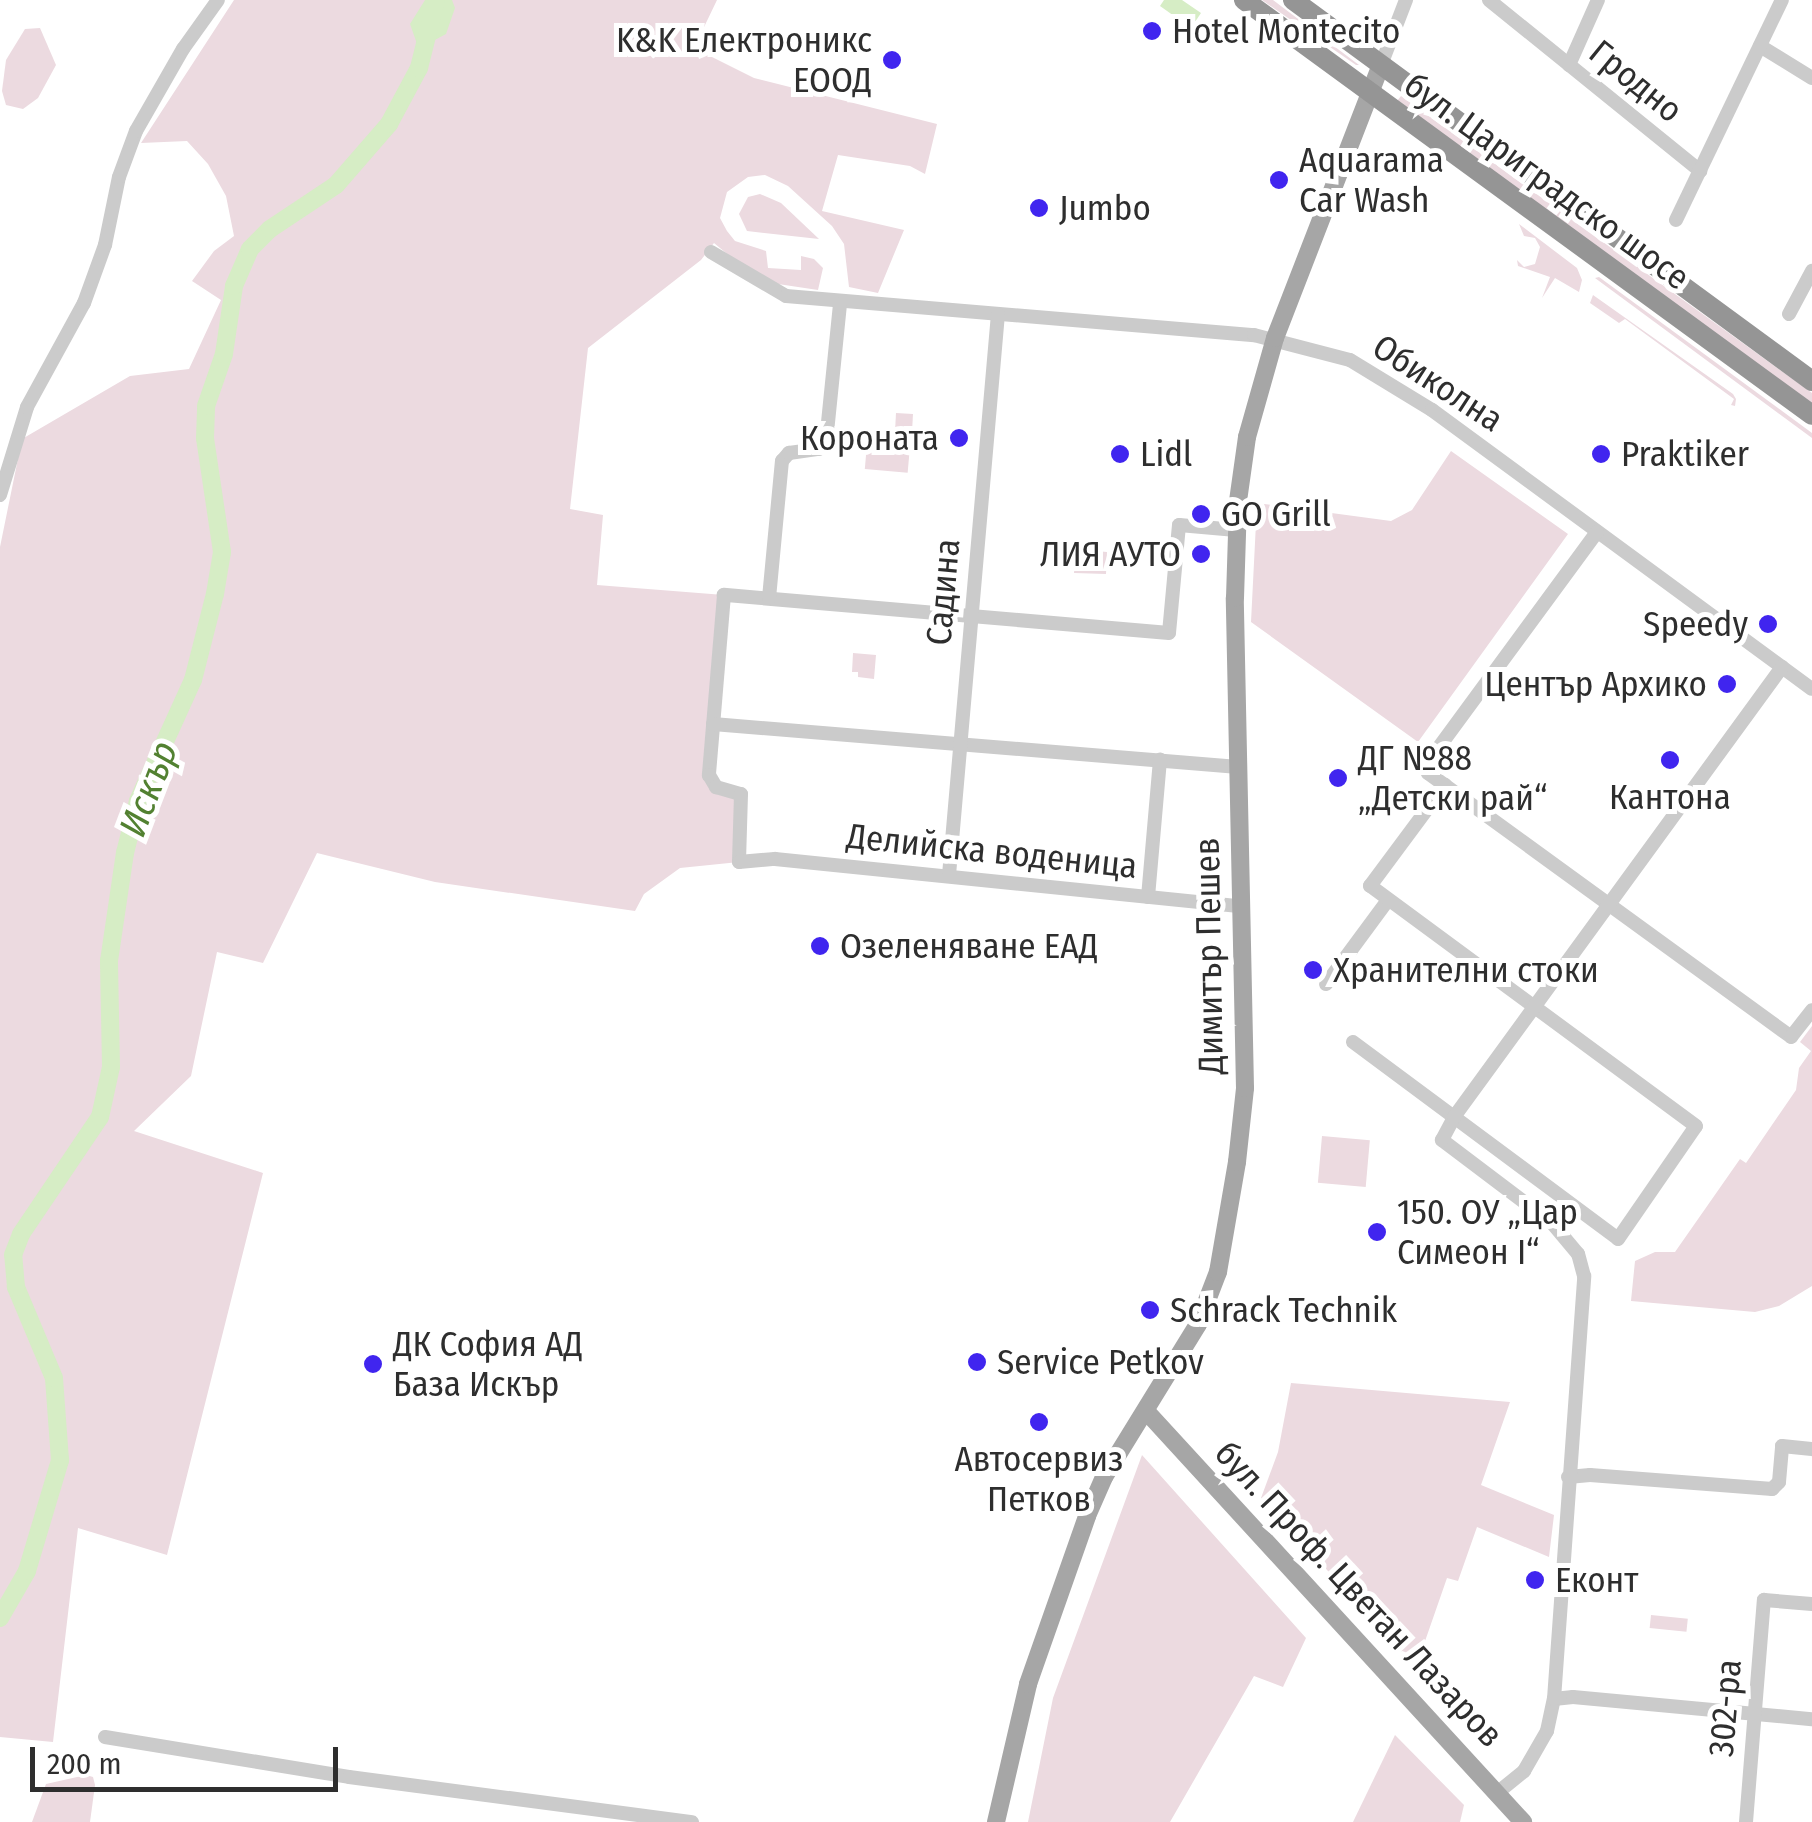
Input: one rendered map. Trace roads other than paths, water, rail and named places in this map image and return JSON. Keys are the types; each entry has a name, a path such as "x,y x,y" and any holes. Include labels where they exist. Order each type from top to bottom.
{"highway":[{"name":"бул. Цариградско шосе","path":"1244,0 1812,415"},
{"name":"бул. Цариградско шосе","path":"1293,0 1812,381"}],"main road":[{"name":"Димитър Пешев","path":"996,1822 1028,1684 1087,1516 1104,1477 1198,1324 1218,1272 1244,1088 1236,530 1247,438 1276,338 1381,65"},
{"name":"бул. Проф. Цветан Лазаров","path":"1146,1411 1523,1822"}],"street":[{"path":"0,495 27,407 84,303 136,131 182,49 218,0"},
{"path":"1381,65 1406,0"},
{"name":"Гродно","path":"1489,0 1700,171"},
{"path":"1568,66 1598,0"},
{"path":"1676,220 1782,0"},
{"path":"1760,46 1812,78"},
{"name":"Обиколна","path":"712,252 786,296 840,304 1276,338 1329,352 1385,378 1812,689"},
{"path":"1789,314 1812,271"},
{"path":"769,598 782,461 789,453 819,450 826,442 840,304"},
{"name":"Садина","path":"949,875 998,314"},
{"path":"1236,530 1179,525 1169,633 724,594 713,724 1238,767"},
{"path":"1597,532 1434,754 1428,773 1792,1038 1812,1010"},
{"path":"1497,1793 1524,1770 1547,1731 1554,1699 1584,1295 1578,1254 1552,1223 1442,1140 1454,1117 1782,667"},
{"name":"Делийска воденица","path":"713,724 709,774 716,787 742,794 738,862 775,858 1239,906"},
{"path":"1148,897 1160,760"},
{"path":"1352,1042 1618,1240 1696,1126 1370,886 1445,785"},
{"path":"1326,984 1388,900"},
{"path":"1568,1477 1590,1474 1772,1490 1779,1482 1782,1446 1812,1449"},
{"name":"302-ра","path":"1746,1822 1764,1600 1812,1604"},
{"path":"1554,1699 1573,1696 1812,1720"},
{"path":"105,1737 348,1777 692,1822"}],"waterway":[{"name":"Искър","path":"0,1618 27,1571 60,1460 54,1378 16,1287 13,1255 21,1234 100,1117 111,1067 109,961 125,853 138,801 193,680 222,552 205,438 206,406 224,354 234,286 250,249 270,229 336,185 389,124 419,68 436,0"}],"place":[{"name":"Hotel Montecito","path":"1152,31"},
{"name":"K&K Електроникс ЕООД","path":"892,60"},
{"name":"Aquarama Car Wash","path":"1279,180"},
{"name":"Jumbo","path":"1039,208"},
{"name":"Короната","path":"959,438"},
{"name":"Lidl","path":"1120,454"},
{"name":"Praktiker","path":"1601,454"},
{"name":"GO Grill","path":"1201,514"},
{"name":"ЛИЯ АУТО","path":"1201,554"},
{"name":"Speedy","path":"1768,624"},
{"name":"Център Архико","path":"1727,684"},
{"name":"Кантона","path":"1670,760"},
{"name":"ДГ №88 „Детски рай“","path":"1338,778"},
{"name":"Озеленяване ЕАД","path":"820,946"},
{"name":"Хранителни стоки","path":"1313,970"},
{"name":"150. ОУ „Цар Симеон I“","path":"1377,1232"},
{"name":"Schrack Technik","path":"1150,1310"},
{"name":"Service Petkov","path":"977,1362"},
{"name":"ДК София АД База Искър","path":"373,1364"},
{"name":"Автосервиз Петков","path":"1039,1422"},
{"name":"Еконт","path":"1535,1580"}]}
